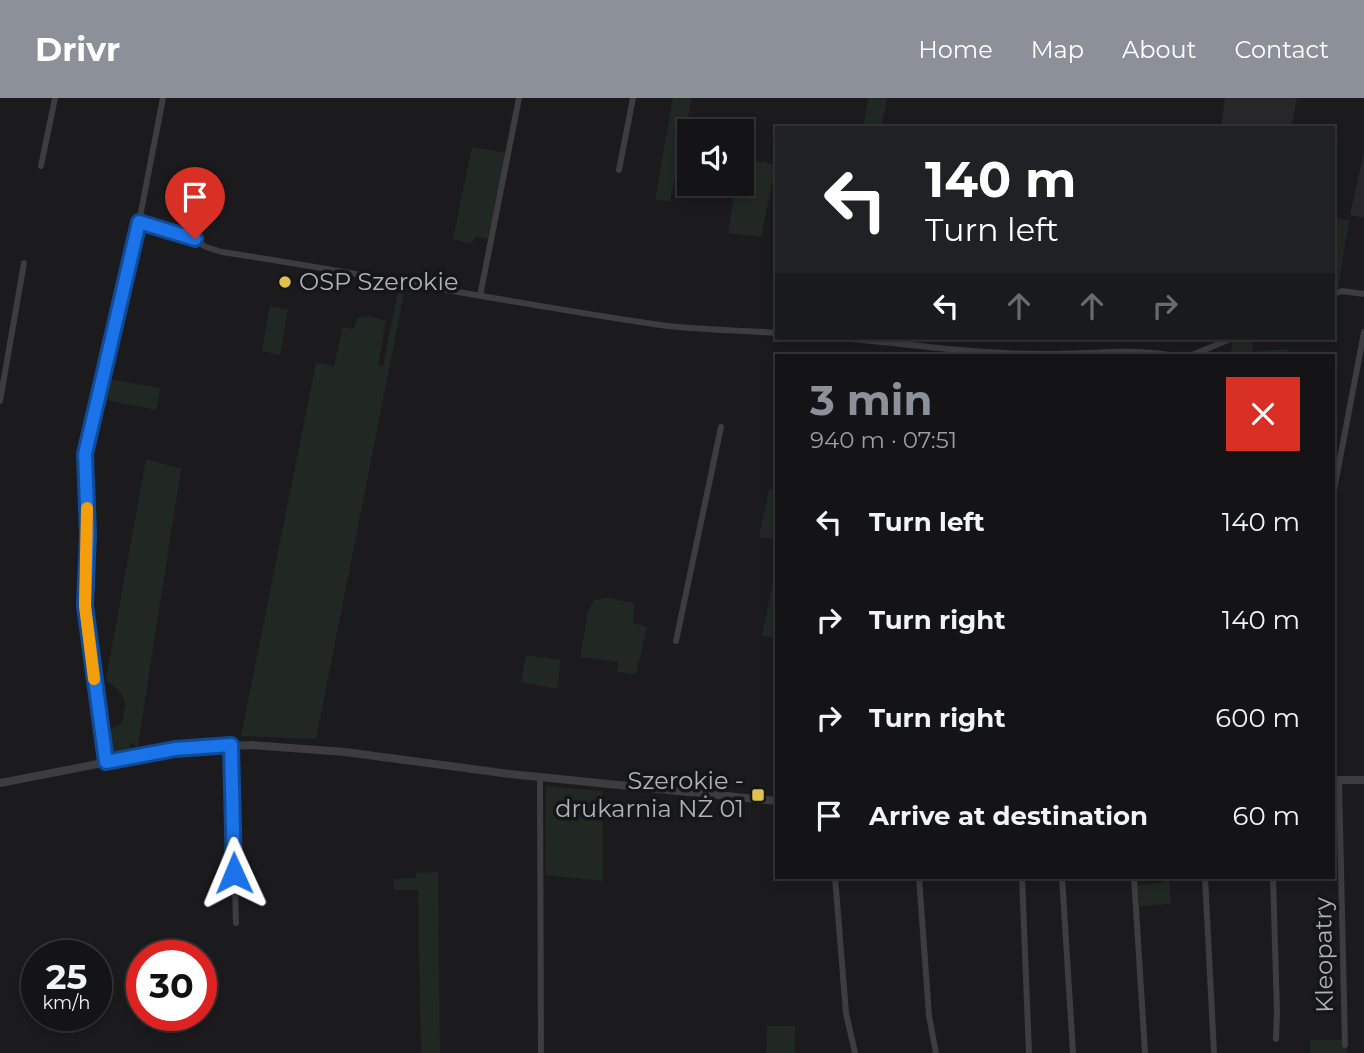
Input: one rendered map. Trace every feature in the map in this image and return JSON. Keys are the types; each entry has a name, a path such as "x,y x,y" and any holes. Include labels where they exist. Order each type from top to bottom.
{"street":[{"path":"41,166 55,98"},
{"path":"106,762 85,606 88,534 85,454 139,222 163,98"},
{"path":"480,296 519,98"},
{"path":"619,170 633,98"},
{"path":"139,222 183,233 206,247 222,252 661,325 775,333"},
{"path":"0,401 24,263"},
{"path":"1335,294 1342,291 1364,294"},
{"path":"1335,484 1364,332"},
{"path":"861,340 1021,354"},
{"path":"1194,354 1228,340"},
{"path":"1058,354 1123,350 1159,354"},
{"path":"676,642 721,427"},
{"path":"231,745 236,923"},
{"path":"0,783 175,749 231,745 323,749 540,777 775,801"},
{"path":"540,777 541,1053"},
{"path":"1336,780 1359,780"},
{"name":"Kleopatry","path":"1336,780 1345,1045"},
{"path":"835,879 846,1013 855,1053"},
{"path":"919,879 929,1016 936,1053"},
{"path":"1022,879 1029,1053"},
{"path":"1062,879 1073,1053"},
{"path":"1134,879 1144,1053"},
{"path":"1205,879 1214,1053"},
{"path":"1273,879 1278,1012 1276,1039"}],"shaded area":[{"path":"673,98 692,98 688,119 677,119 677,168 670,201 655,200"},
{"path":"869,98 887,98 881,126 863,126"},
{"path":"1225,98 1297,98 1291,126 1221,126"},
{"path":"472,147 506,153 489,239 476,236 471,244 453,239"},
{"path":"1364,152 1364,218 1350,215"},
{"path":"754,160 775,165 761,237 728,233 734,196 754,196"},
{"path":"1335,218 1349,220 1338,289 1335,290"},
{"path":"399,287 405,288 316,739 241,736 316,363 334,366 343,327 354,329 357,318 369,316 386,321 378,365 383,366"},
{"path":"270,306 288,310 280,355 262,351"},
{"path":"1254,340 1252,352 1288,349 1287,354 1230,354 1233,342"},
{"path":"108,379 160,388 156,410 101,399"},
{"path":"146,459 181,469 137,751 134,743 129,745 130,752 111,756 110,730 122,723 125,703 118,690 106,680"},
{"path":"769,489 775,490 775,540 759,537"},
{"path":"775,569 775,638 762,636"},
{"path":"608,598 634,603 633,623 647,627 636,674 617,672 618,662 580,657 588,612 594,600"},
{"path":"526,655 561,660 557,689 521,682"},
{"path":"546,786 602,791 603,881 545,875"},
{"path":"438,872 440,1053 421,1053 418,890 394,890 394,879 416,878 416,873"},
{"path":"1163,879 1169,879 1171,904 1140,906 1138,885 1163,883"},
{"path":"767,1026 795,1026 795,1053 766,1053"},
{"path":"1310,1040 1345,1040 1347,1053 1310,1053"}],"slow traffic":[{"path":"87,508 85,606 94,679"}],"place":[{"name":"OSP Szerokie","path":"285,282"},
{"name":"Szerokie - drukarnia NŻ 01","path":"758,795"}],"route":[{"path":"195,239 183,233 139,222 86,443 88,538 85,606 93,674 103,723 106,762 175,749 231,745 234,873"}]}
